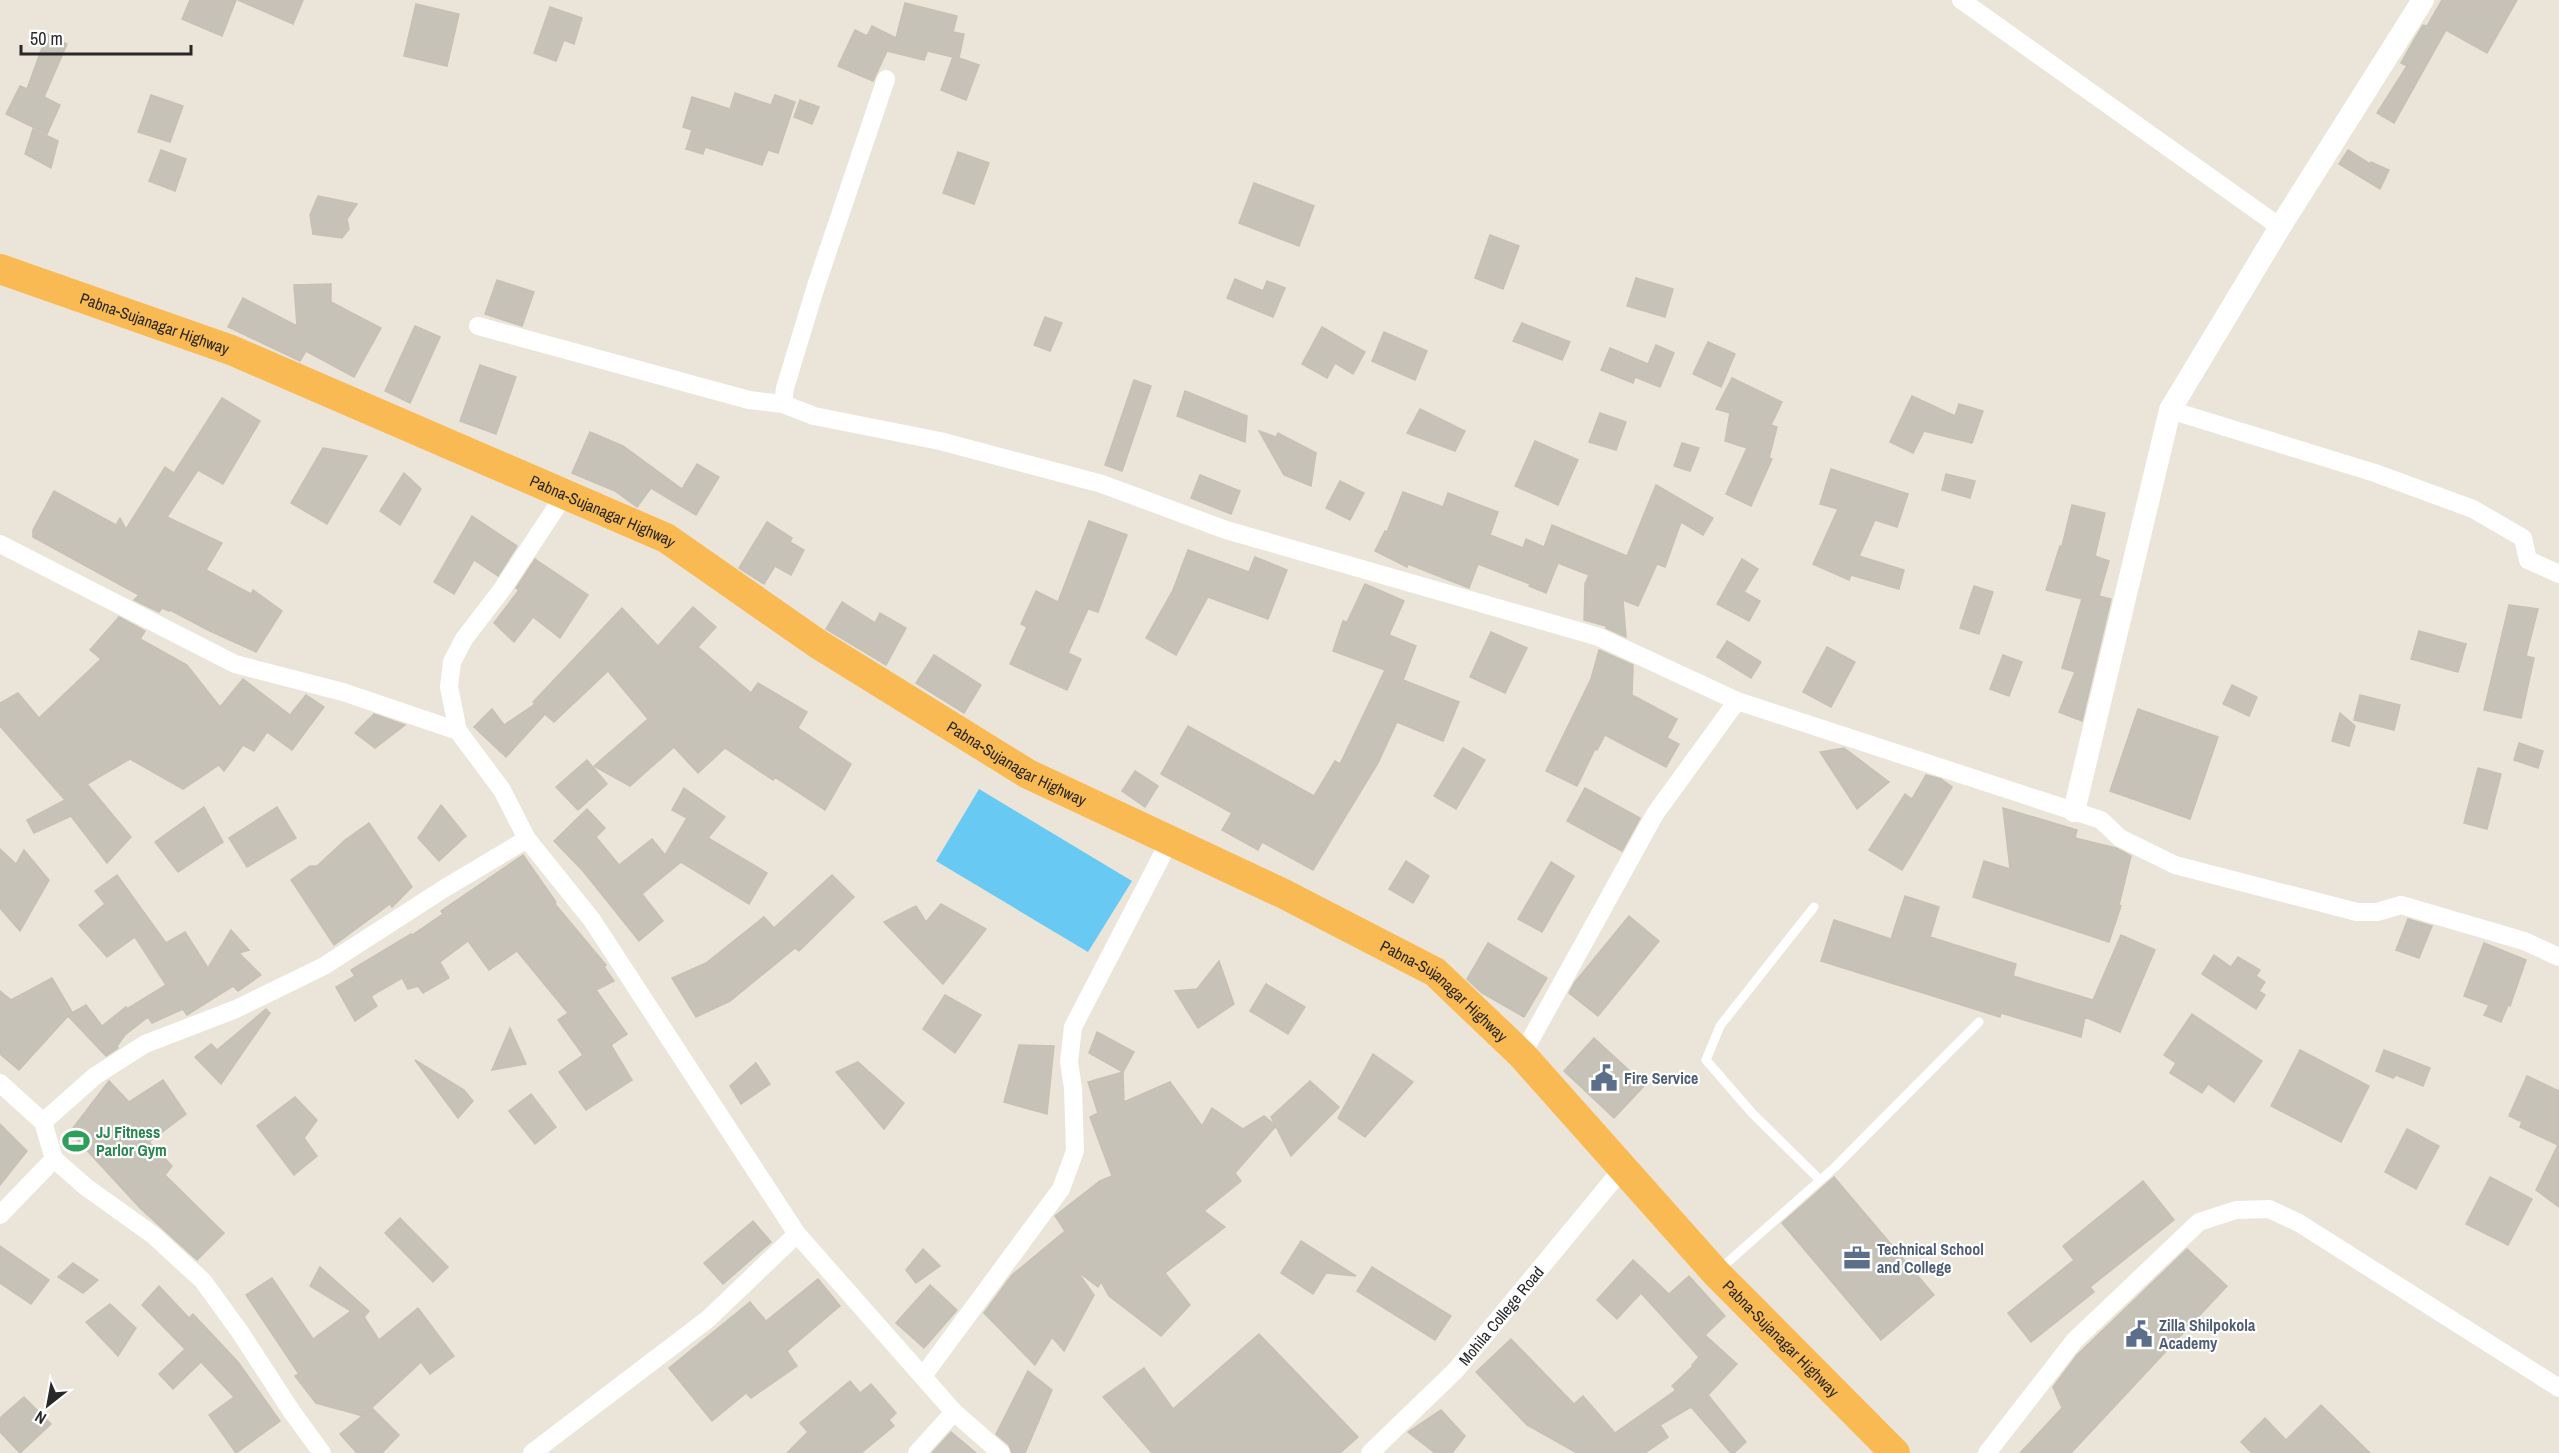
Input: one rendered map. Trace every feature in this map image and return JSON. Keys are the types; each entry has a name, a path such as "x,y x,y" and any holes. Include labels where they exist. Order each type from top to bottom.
{"highway":[{"name":"Pabna-Sujanagar Highway","path":"0,269 231,350 666,538 818,644 1028,774 1284,894 1435,972 1522,1055 1716,1273 1895,1453"}],"street":[{"path":"1960,0 2280,227"},
{"path":"2074,811 2170,410 2280,227 2422,0"},
{"path":"783,404 785,388 812,297 885,79"},
{"path":"478,326 749,400 783,404 814,416 940,441 1102,484 1226,530 1599,637 1737,701 2101,820 2120,838 2175,865 2357,912 2377,912 2401,905 2524,941 2559,957"},
{"path":"2170,410 2375,473 2473,509 2523,538 2528,560 2559,574"},
{"path":"565,494 504,588 464,639 452,662 449,687 458,731 502,790 527,839 592,920 797,1234 954,1412 1001,1453"},
{"path":"0,544 235,664 343,692 458,731"},
{"path":"1522,1055 1655,814 1737,701"},
{"path":"43,1122 95,1076 145,1044 236,1009 324,966 527,839"},
{"path":"923,1376 1061,1189 1075,1151 1073,1088 1069,1062 1073,1028 1169,842"},
{"path":"0,1083 43,1122 54,1159 87,1187 153,1235 203,1281 322,1453"},
{"path":"0,1215 54,1159"},
{"name":"Mohila College Road","path":"1370,1453 1456,1370 1623,1168"},
{"path":"1987,1453 2074,1341 2199,1222 2236,1210 2269,1209 2298,1222 2559,1388"},
{"path":"532,1453 708,1318 797,1234"},
{"path":"917,1453 954,1412"}],"lane":[{"path":"1814,907 1720,1026 1706,1060 1752,1113 1820,1180"},
{"path":"1716,1273 1820,1180 1979,1022"}],"water":[{"path":"979,789 1132,881 1088,952 936,861"}],"building":[{"path":"190,0 236,0 222,36 182,19"},
{"path":"238,0 303,0 293,24"},
{"path":"2442,0 2517,0 2487,53 2446,30 2394,123 2377,113 2407,66 2401,63 2414,40 2423,25 2427,26"},
{"path":"905,3 957,16 953,32 964,34 959,58 979,65 966,100 941,90 953,57 923,50 927,52 924,60 887,51 873,81 838,66 855,30 867,36 872,26 896,38"},
{"path":"416,4 459,14 447,66 404,56"},
{"path":"550,7 582,18 574,44 564,40 556,61 534,53"},
{"path":"47,34 67,44 44,97 60,105 47,134 6,114 20,86 27,89"},
{"path":"735,93 771,105 775,95 795,102 778,153 768,150 762,165 705,147 703,154 686,149 692,130 683,127 692,97 730,109"},
{"path":"151,95 183,106 170,142 138,132"},
{"path":"800,100 819,107 812,124 794,117"},
{"path":"33,129 58,141 51,168 25,154"},
{"path":"161,150 186,159 175,191 149,181"},
{"path":"2348,150 2370,164 2371,162 2389,170 2380,189 2339,164"},
{"path":"958,152 989,163 974,204 943,193"},
{"path":"1254,183 1314,206 1299,246 1239,223"},
{"path":"318,196 357,204 347,219 349,229 342,238 313,234 310,215"},
{"path":"1490,235 1519,246 1503,289 1475,278"},
{"path":"1636,278 1673,289 1665,317 1627,306"},
{"path":"1235,279 1263,291 1267,281 1285,288 1273,317 1227,298"},
{"path":"497,280 534,292 522,326 485,314"},
{"path":"331,284 331,302 381,328 354,377 306,351 300,361 228,327 243,298 297,326 294,285"},
{"path":"1045,317 1062,323 1050,351 1034,345"},
{"path":"1522,323 1570,342 1562,360 1513,341"},
{"path":"415,326 440,337 410,403 385,391"},
{"path":"1322,327 1365,352 1353,374 1335,363 1327,378 1302,364"},
{"path":"1384,332 1427,351 1415,380 1372,361"},
{"path":"1708,342 1735,354 1721,387 1693,374"},
{"path":"1656,345 1674,353 1660,387 1635,377 1633,383 1601,370 1610,348 1648,364"},
{"path":"480,365 516,377 496,434 460,421"},
{"path":"1732,378 1782,402 1771,425 1777,427 1769,458 1772,459 1751,506 1726,494 1747,448 1725,441 1730,413 1716,409"},
{"path":"1134,380 1151,386 1122,471 1105,465"},
{"path":"1185,391 1247,416 1245,442 1177,416"},
{"path":"1912,396 1955,416 1959,404 1983,411 1972,443 1924,431 1913,453 1890,442"},
{"path":"222,398 260,421 223,484 198,470 167,517 222,543 206,570 251,594 253,590 282,611 256,652 170,610 162,608 159,612 134,600 139,595 33,537 33,530 54,491 116,525 120,518 126,529 165,467 174,473"},
{"path":"1420,409 1465,431 1455,451 1407,433"},
{"path":"1600,413 1626,422 1616,450 1589,442"},
{"path":"1259,431 1276,437 1278,433 1316,453 1311,486 1284,475"},
{"path":"590,432 623,446 682,489 697,464 719,477 696,515 651,488 637,507 615,491 572,473"},
{"path":"1535,441 1578,460 1558,505 1515,486"},
{"path":"1682,443 1699,448 1690,471 1674,466"},
{"path":"323,448 367,456 327,524 291,503"},
{"path":"1831,469 1908,494 1897,527 1875,520 1859,556 1904,570 1899,589 1851,575 1849,580 1813,564 1838,509 1820,504"},
{"path":"404,473 421,489 400,525 380,511"},
{"path":"1946,474 1975,481 1970,498 1942,490"},
{"path":"1200,475 1240,491 1231,514 1191,498"},
{"path":"1340,481 1364,493 1350,520 1326,508"},
{"path":"1656,485 1713,518 1703,535 1681,522 1665,567 1657,564 1638,606 1623,600 1626,637 1606,626 1584,620 1585,584 1589,575 1558,563 1546,593 1529,586 1530,584 1478,564 1469,588 1408,564 1407,567 1375,551 1385,531 1387,532 1403,492 1443,507 1448,493 1498,512 1490,535 1523,548 1526,539 1544,547 1552,525 1627,556"},
{"path":"2072,505 2105,513 2095,556 2109,561 2099,596 2111,599 2082,721 2059,712 2075,672 2062,668 2082,599 2046,590 2060,546 2062,546"},
{"path":"472,516 517,546 498,576 474,560 454,594 434,582"},
{"path":"1089,521 1127,535 1098,612 1088,609 1068,653 1081,659 1067,690 1010,664 1027,627 1021,624 1036,591 1058,602"},
{"path":"767,522 792,538 790,542 804,550 791,575 775,566 764,584 739,568"},
{"path":"1188,550 1249,572 1255,557 1287,570 1268,619 1208,597 1176,655 1146,638 1173,590"},
{"path":"535,559 588,595 560,638 533,617 514,642 494,623 519,590 516,588"},
{"path":"1742,559 1758,569 1744,592 1760,601 1749,621 1717,604"},
{"path":"1365,584 1404,601 1389,635 1416,646 1403,680 1459,702 1443,741 1397,722 1378,763 1313,870 1262,842 1258,850 1222,830 1232,813 1161,774 1188,726 1314,796 1335,761 1340,764 1385,670 1333,651 1343,621 1347,622"},
{"path":"1974,586 1993,592 1979,634 1960,628"},
{"path":"842,602 875,623 880,613 906,628 886,665 826,629"},
{"path":"2509,605 2538,609 2526,656 2534,658 2521,718 2484,710"},
{"path":"693,607 716,627 698,647 751,693 758,683 807,712 798,728 851,764 825,810 775,777 773,780 725,748 698,773 674,747 630,786 594,766 648,719 608,671 554,722 545,714 506,757 474,727 492,709 504,725 535,704 533,702 622,608 658,646"},
{"path":"119,617 145,631 140,639 187,665 220,707 243,679 290,715 306,695 324,707 292,750 267,732 254,751 243,745 224,771 219,765 183,789 130,759 87,784 131,837 107,863 71,816 34,833 27,820 65,800 0,726 0,703 18,693 39,718 101,659 90,650"},
{"path":"2419,631 2466,644 2458,672 2411,659"},
{"path":"1491,632 1527,648 1505,693 1470,677"},
{"path":"1727,641 1761,662 1751,678 1717,657"},
{"path":"1827,647 1855,662 1831,707 1803,692"},
{"path":"1599,650 1633,665 1632,695 1677,719 1667,738 1679,744 1666,767 1605,735 1597,750 1595,749 1577,786 1546,771 1591,679"},
{"path":"934,655 981,685 964,713 916,683"},
{"path":"2003,655 2022,662 2009,696 1990,689"},
{"path":"2232,685 2257,697 2249,716 2223,704"},
{"path":"2360,695 2400,705 2394,730 2354,720"},
{"path":"2138,709 2218,737 2190,819 2110,791"},
{"path":"2340,713 2355,726 2349,746 2332,741"},
{"path":"374,714 405,725 375,748 355,733"},
{"path":"2519,743 2543,751 2538,768 2514,760"},
{"path":"1463,748 1485,760 1456,809 1434,796"},
{"path":"1844,748 1889,782 1857,809 1820,752"},
{"path":"587,760 607,784 578,810 556,787"},
{"path":"2478,768 2501,774 2487,829 2464,823"},
{"path":"1135,771 1158,786 1145,807 1122,791"},
{"path":"1926,775 1941,779 1952,787 1902,870 1869,850 1905,794 1912,799"},
{"path":"684,788 725,817 708,838 767,873 749,904 681,862 642,894 663,921 639,941 583,871 554,841 587,809 605,828 596,837 619,865 652,839 665,855 687,818 672,810"},
{"path":"1585,788 1640,818 1622,851 1567,821"},
{"path":"441,805 466,836 439,861 418,838"},
{"path":"204,807 223,842 178,872 155,842"},
{"path":"277,807 296,838 247,867 229,838"},
{"path":"2003,808 2077,830 2075,838 2116,848 2131,856 2119,905 2121,906 2109,942 1973,897 1984,861 2010,869"},
{"path":"369,823 412,887 392,907 390,904 334,945 291,880 310,866 317,866 345,840"},
{"path":"0,849 16,864 24,850 49,880 20,931 0,908"},
{"path":"523,855 556,902 555,904 606,965 604,967 614,981 596,990 627,1034 611,1045 632,1080 586,1110 559,1072 583,1055 558,1020 568,1013 517,951 489,970 468,941 440,962 449,978 423,993 418,986 408,989 402,978 371,996 377,1006 355,1021 336,987 355,976 351,970 412,935 443,914 441,911"},
{"path":"1406,861 1429,876 1413,903 1389,889"},
{"path":"1551,862 1574,876 1542,932 1518,919"},
{"path":"117,875 166,943 185,932 208,968 231,930 249,950 239,953 261,975 238,991 233,986 187,1015 183,1009 152,1023 148,1017 125,1035 117,1046 118,1048 106,1056 68,1016 19,1070 0,1054 0,991 11,1000 52,978 72,1012 70,1014 86,1005 102,1026 126,1007 127,1009 166,985 135,937 107,957 79,925 105,904 95,891"},
{"path":"832,875 854,897 799,951 795,948 730,1001 696,1017 672,978 706,963 764,917 774,928"},
{"path":"1905,896 1939,907 1930,937 2016,964 2013,976 2093,1000 2121,935 2155,950 2120,1032 2085,1017 2081,1037 2001,1013 2000,1017 1821,961 1834,920 1891,939"},
{"path":"941,904 986,929 943,984 884,922 916,906 926,922"},
{"path":"1629,916 1659,941 1598,1016 1569,993 1575,982"},
{"path":"2408,919 2432,926 2419,958 2396,950"},
{"path":"1488,943 1547,978 1524,1017 1482,993 1467,979"},
{"path":"2484,943 2526,960 2510,1006 2508,1005 2501,1022 2484,1015 2489,1005 2464,996"},
{"path":"2214,955 2231,967 2238,957 2260,970 2256,976 2265,982 2259,991 2265,995 2256,1009 2202,974"},
{"path":"1219,961 1234,1004 1198,1028 1175,991 1197,989"},
{"path":"1266,984 1305,1007 1288,1034 1250,1011"},
{"path":"945,995 981,1015 955,1053 923,1029"},
{"path":"266,1009 270,1013 221,1084 195,1057 211,1044 217,1050"},
{"path":"2192,1014 2262,1061 2234,1102 2208,1084 2202,1093 2170,1073 2176,1063 2164,1055"},
{"path":"510,1028 526,1064 492,1070"},
{"path":"1097,1032 1134,1052 1123,1072 1089,1053"},
{"name":"Fire Service","path":"1594,1038 1645,1085 1614,1118 1564,1071"},
{"path":"1019,1045 1054,1046 1047,1114 1004,1102"},
{"path":"2300,1050 2369,1086 2341,1142 2271,1106"},
{"path":"2384,1050 2430,1068 2423,1086 2396,1075 2393,1078 2376,1071"},
{"path":"1373,1054 1413,1082 1365,1137 1338,1118"},
{"path":"415,1060 464,1090 473,1101 458,1118"},
{"path":"858,1062 904,1103 884,1129 836,1072"},
{"path":"756,1063 770,1084 741,1104 730,1086"},
{"path":"1123,1072 1124,1102 1170,1082 1202,1126 1212,1108 1243,1129 1264,1116 1276,1126 1235,1173 1241,1181 1204,1211 1225,1227 1165,1273 1190,1305 1161,1336 1109,1296 1101,1282 1098,1287 1077,1271 1094,1295 1064,1351 1052,1337 1035,1365 984,1313 1012,1275 1065,1231 1055,1216 1100,1181 1112,1176 1090,1117 1098,1113 1088,1082"},
{"path":"2527,1076 2559,1091 2559,1207 2536,1190 2558,1145 2520,1127 2522,1122 2509,1116"},
{"path":"163,1080 186,1114 149,1142 172,1166 165,1175 224,1233 197,1260 140,1208 70,1132 109,1081 129,1102"},
{"path":"1310,1081 1339,1107 1291,1156 1271,1117"},
{"path":"531,1094 556,1127 535,1144 509,1111"},
{"path":"295,1097 317,1120 304,1138 317,1156 294,1175 257,1126"},
{"path":"0,1124 27,1151 0,1185"},
{"path":"2407,1129 2439,1146 2416,1189 2385,1172"},
{"name":"Technical School and College","path":"1834,1177 1934,1295 1881,1340 1782,1223"},
{"path":"2490,1177 2532,1199 2508,1245 2466,1224"},
{"path":"2143,1181 2174,1220 2090,1287 2094,1292 2031,1342 2008,1313 2074,1260 2063,1246"},
{"path":"400,1218 448,1267 433,1282 385,1233"},
{"path":"753,1221 771,1242 723,1284 704,1263"},
{"path":"1301,1241 1356,1276 1326,1273 1313,1294 1281,1273"},
{"path":"0,1246 49,1280 31,1304 0,1283"},
{"path":"923,1249 940,1266 916,1283 906,1270"},
{"name":"Zilla Shilpokola Academy","path":"2187,1249 2227,1286 2071,1453 2020,1453 2062,1408 2053,1387 2077,1355"},
{"path":"1633,1260 1669,1294 1689,1276 1725,1316 1705,1335 1737,1364 1708,1395 1746,1442 1734,1453 1731,1453 1691,1407 1660,1425 1668,1437 1645,1453 1577,1453 1527,1425 1476,1372 1511,1339 1574,1404 1583,1396 1615,1433 1676,1390 1672,1386 1699,1357 1641,1293 1617,1319 1597,1300"},
{"path":"73,1263 98,1280 83,1293 58,1277"},
{"path":"320,1267 369,1311 364,1317 379,1340 418,1308 454,1356 430,1374 421,1362 363,1416 316,1403 295,1376 299,1374 246,1295 272,1278 313,1339 351,1311 310,1286"},
{"path":"1372,1267 1451,1316 1435,1340 1357,1291"},
{"path":"818,1279 840,1306 787,1351 797,1366 751,1398 746,1393 712,1421 669,1368 750,1302 766,1321"},
{"path":"930,1285 957,1310 924,1348 896,1323"},
{"path":"159,1286 189,1318 193,1314 238,1362 280,1421 236,1453 209,1415 234,1397 201,1362 173,1389 159,1374 185,1349 142,1305"},
{"path":"110,1304 136,1328 118,1356 86,1322"},
{"path":"1259,1334 1358,1437 1340,1453 1152,1453 1103,1397 1144,1368 1173,1409"},
{"path":"1028,1371 1052,1390 1025,1453 1012,1453 1009,1445 996,1434"},
{"path":"850,1381 860,1393 871,1384 896,1413 889,1420 894,1426 861,1453 787,1453 808,1432 800,1423"},
{"path":"24,1397 51,1424 20,1453 0,1432 0,1418"},
{"path":"2321,1405 2370,1453 2252,1453 2241,1442 2265,1418 2286,1440"},
{"path":"372,1408 399,1435 382,1453 357,1453 340,1434"},
{"path":"1441,1410 1465,1436 1452,1453 1435,1453 1408,1432"},
{"path":"951,1432 976,1453 932,1453"}],"place":[{"name":"Fire Service","path":"1604,1078"},
{"name":"JJ Fitness Parlor Gym","path":"76,1141"},
{"name":"Technical School and College","path":"1857,1258"},
{"name":"Zilla Shilpokola Academy","path":"2139,1334"}]}
